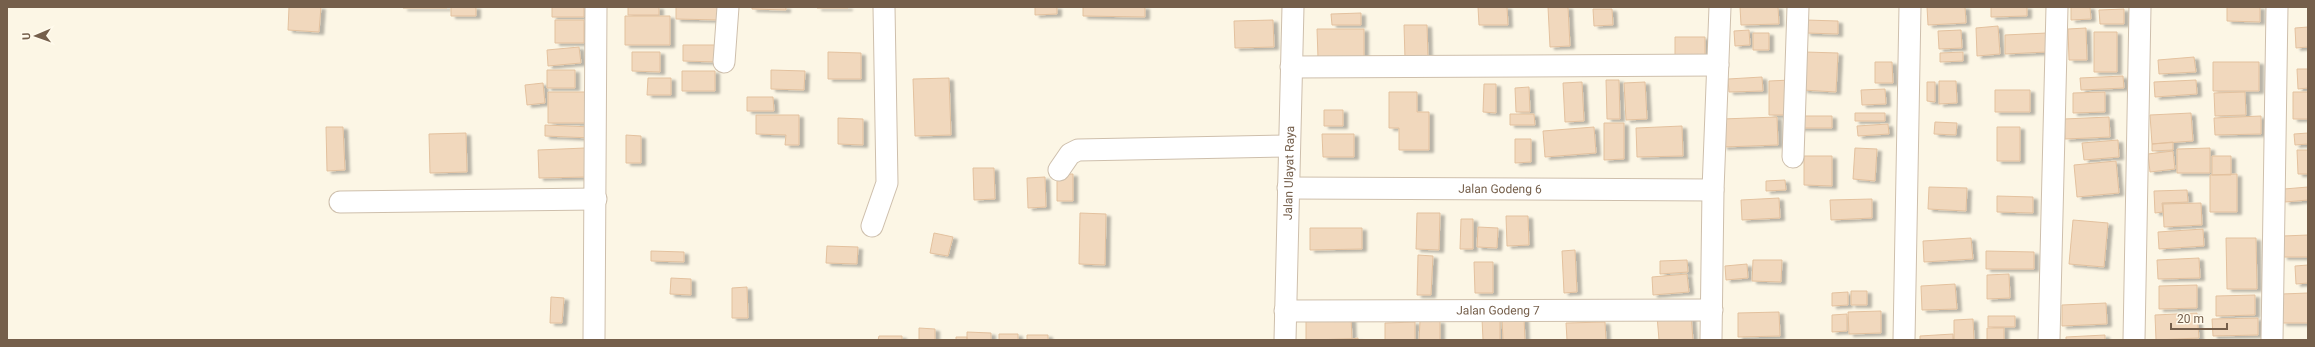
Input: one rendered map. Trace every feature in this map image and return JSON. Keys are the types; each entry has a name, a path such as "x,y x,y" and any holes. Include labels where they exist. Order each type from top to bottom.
{"street":[{"path":"594,340 596,7"},
{"path":"724,62 728,7"},
{"path":"872,226 887,183 884,7"},
{"name":"Jalan Ulayat Raya","path":"1285,340 1293,7"},
{"path":"1711,340 1713,190 1720,7"},
{"path":"1793,157 1798,7"},
{"path":"1904,340 1910,7"},
{"path":"2049,340 2057,7"},
{"path":"2134,340 2140,7"},
{"path":"2272,340 2277,7"},
{"path":"1291,67 1718,65"},
{"path":"1059,170 1070,154 1078,150 1290,146"},
{"name":"Jalan Godeng 6","path":"1288,188 1713,190"},
{"path":"340,202 596,199"},
{"name":"Jalan Godeng 7","path":"1285,310 1712,310"}],"building":[{"path":"289,7 321,7 319,32 288,30"},
{"path":"447,7 447,8 403,8"},
{"path":"451,7 476,7 476,16 451,16"},
{"path":"552,7 584,7 584,17 552,17"},
{"path":"628,7 659,7 659,15 628,15"},
{"path":"676,7 721,7 721,20 676,19"},
{"path":"752,7 786,7 786,10 752,9"},
{"path":"848,7 848,8 817,8"},
{"path":"1035,7 1057,7 1057,14 1035,15"},
{"path":"1083,7 1145,7 1145,17 1083,16"},
{"path":"1478,7 1507,7 1508,25 1479,25"},
{"path":"1548,7 1568,7 1570,46 1550,47"},
{"path":"1740,7 1778,7 1779,24 1741,25"},
{"path":"1927,7 1965,7 1966,23 1928,25"},
{"path":"1991,7 2027,7 2027,16 1991,17"},
{"path":"2071,7 2090,7 2091,19 2071,20"},
{"path":"2227,7 2260,7 2260,22 2227,21"},
{"path":"1593,9 1612,9 1613,25 1594,26"},
{"path":"2124,9 2124,24 2100,24 2099,10"},
{"path":"1361,13 1361,25 1332,25 1331,14"},
{"path":"625,16 670,16 670,45 625,45"},
{"path":"555,20 584,20 584,43 555,43"},
{"path":"1273,20 1274,47 1235,48 1234,21"},
{"path":"1806,20 1838,21 1838,34 1806,33"},
{"path":"1404,25 1427,25 1428,58 1405,59"},
{"path":"1998,26 2000,54 1977,56 1976,28"},
{"path":"2308,27 2308,47 2296,48 2295,28"},
{"path":"2086,28 2087,60 2069,60 2068,29"},
{"path":"1317,29 1364,29 1364,57 1318,58"},
{"path":"1749,30 1750,45 1735,46 1734,31"},
{"path":"1961,30 1962,48 1939,49 1938,31"},
{"path":"2094,32 2117,32 2117,72 2094,72"},
{"path":"1753,33 1769,33 1769,50 1753,50"},
{"path":"2047,33 2047,52 2005,54 2005,35"},
{"path":"1675,37 1705,37 1705,56 1675,56"},
{"path":"683,45 718,45 718,62 683,61"},
{"path":"579,47 581,63 548,66 547,50"},
{"path":"632,52 660,52 660,72 632,71"},
{"path":"828,52 861,53 861,79 828,79"},
{"path":"1805,52 1838,53 1836,92 1803,90"},
{"path":"1963,52 1963,61 1940,62 1940,53"},
{"path":"2194,57 2196,72 2159,74 2158,60"},
{"path":"1875,62 1892,62 1893,83 1875,83"},
{"path":"2213,62 2259,62 2259,91 2213,91"},
{"path":"2297,69 2308,69 2308,88 2298,89"},
{"path":"547,70 575,70 575,88 547,88"},
{"path":"771,70 805,71 804,90 771,89"},
{"path":"682,71 715,71 715,91 682,91"},
{"path":"2123,76 2124,88 2081,90 2080,78"},
{"path":"1762,77 1763,91 1729,92 1728,79"},
{"path":"648,78 671,78 671,95 647,95"},
{"path":"949,78 951,135 915,136 913,79"},
{"path":"1606,80 1619,80 1620,119 1607,119"},
{"path":"1791,80 1791,115 1769,115 1769,81"},
{"path":"2196,80 2197,94 2155,97 2154,82"},
{"path":"1939,81 1956,81 1957,103 1939,104"},
{"path":"1582,82 1584,121 1565,122 1563,83"},
{"path":"1645,82 1647,119 1626,120 1624,83"},
{"path":"1927,82 1935,82 1935,102 1927,101"},
{"path":"543,83 545,103 527,105 525,85"},
{"path":"1484,84 1496,84 1496,113 1483,112"},
{"path":"1529,87 1530,112 1516,112 1515,88"},
{"path":"1885,89 1886,104 1862,105 1861,90"},
{"path":"1995,90 2030,90 2030,112 1995,112"},
{"path":"548,92 588,92 588,123 548,123"},
{"path":"1389,92 1417,92 1417,112 1429,112 1429,150 1399,150 1399,128 1389,128"},
{"path":"2105,92 2105,112 2073,113 2073,93"},
{"path":"2245,92 2246,115 2215,116 2214,93"},
{"path":"2293,92 2308,92 2308,119 2293,119"},
{"path":"747,97 773,97 774,111 747,111"},
{"path":"1324,110 1343,110 1343,126 1324,126"},
{"path":"1855,113 1885,113 1885,121 1855,121"},
{"path":"2191,113 2193,141 2152,144 2150,115"},
{"path":"1510,114 1534,114 1535,125 1510,125"},
{"path":"756,115 799,115 799,145 785,145 786,135 756,134"},
{"path":"1798,116 1832,116 1832,128 1798,128"},
{"path":"2261,116 2261,134 2215,135 2214,118"},
{"path":"1777,117 1778,145 1723,147 1722,119"},
{"path":"2109,117 2110,137 2065,139 2064,119"},
{"path":"838,118 863,119 863,145 838,144"},
{"path":"1935,122 1957,123 1956,135 1934,134"},
{"path":"1604,123 1624,123 1624,159 1604,160"},
{"path":"1888,124 1889,134 1858,136 1857,126"},
{"path":"545,125 592,127 592,138 545,136"},
{"path":"1682,126 1683,156 1637,157 1636,128"},
{"path":"326,127 343,127 345,170 327,171"},
{"path":"1594,127 1596,153 1545,157 1543,131"},
{"path":"1997,127 2020,127 2020,161 1997,161"},
{"path":"466,133 467,172 430,173 429,134"},
{"path":"2308,133 2308,144 2295,145 2294,134"},
{"path":"1322,134 1354,134 1354,157 1323,157"},
{"path":"626,135 641,136 641,163 626,163"},
{"path":"1515,139 1531,139 1531,162 1515,163"},
{"path":"2118,140 2119,157 2084,160 2082,143"},
{"path":"2173,142 2173,150 2152,151 2152,144"},
{"path":"585,148 586,177 539,178 538,150"},
{"path":"1855,148 1877,149 1875,181 1853,179"},
{"path":"2210,148 2210,173 2177,173 2177,149"},
{"path":"2297,150 2308,150 2308,174 2298,174"},
{"path":"2173,151 2175,169 2150,172 2148,154"},
{"path":"1804,156 1832,156 1832,186 1804,185"},
{"path":"2212,156 2231,156 2231,175 2212,175"},
{"path":"2116,161 2119,193 2077,197 2074,165"},
{"path":"973,168 994,168 995,199 974,200"},
{"path":"1057,174 1073,174 1073,201 1057,201"},
{"path":"2237,174 2237,212 2210,212 2210,175"},
{"path":"1045,177 1046,207 1028,208 1027,178"},
{"path":"1785,180 1786,190 1766,191 1766,181"},
{"path":"1929,187 1967,188 1966,211 1928,209"},
{"path":"2308,187 2308,200 2285,202 2284,189"},
{"path":"2187,190 2188,202 2162,203 2163,212 2155,213 2154,191"},
{"path":"1997,196 2033,197 2033,213 1997,212"},
{"path":"1779,198 1780,218 1742,220 1741,200"},
{"path":"1872,199 1872,218 1831,220 1830,200"},
{"path":"2201,203 2202,225 2164,227 2163,204"},
{"path":"1080,213 1106,214 1105,265 1079,264"},
{"path":"1417,213 1440,213 1439,250 1416,249"},
{"path":"1506,216 1528,216 1529,245 1507,246"},
{"path":"1461,219 1473,219 1473,249 1460,249"},
{"path":"2073,220 2108,223 2104,267 2069,264"},
{"path":"1478,227 1498,228 1497,248 1477,247"},
{"path":"1310,228 1362,228 1362,249 1310,250"},
{"path":"2203,229 2204,246 2159,249 2158,232"},
{"path":"934,233 953,237 948,256 930,253"},
{"path":"2308,235 2308,257 2283,257 2283,236"},
{"path":"1971,238 1973,259 1924,262 1923,241"},
{"path":"2226,238 2256,238 2257,289 2227,289"},
{"path":"827,246 858,247 857,264 826,263"},
{"path":"1575,250 1577,292 1564,293 1562,251"},
{"path":"651,251 684,252 684,262 651,261"},
{"path":"1986,251 2034,252 2034,269 1986,269"},
{"path":"1418,255 1433,256 1431,295 1417,295"},
{"path":"2199,258 2200,278 2158,279 2157,260"},
{"path":"1687,260 1688,272 1660,274 1660,261"},
{"path":"1753,260 1782,260 1781,282 1752,281"},
{"path":"1474,262 1493,262 1493,293 1475,293"},
{"path":"1747,264 1748,278 1726,280 1725,266"},
{"path":"2308,265 2308,283 2296,284 2295,266"},
{"path":"1687,274 1689,292 1653,295 1652,277"},
{"path":"2009,274 2010,298 1987,299 1987,275"},
{"path":"671,278 691,279 691,295 670,294"},
{"path":"1955,284 1957,309 1922,310 1921,286"},
{"path":"2197,285 2197,308 2159,309 2159,286"},
{"path":"747,287 748,318 732,318 732,288"},
{"path":"1851,291 1867,291 1867,305 1851,305"},
{"path":"1848,292 1848,305 1832,306 1832,293"},
{"path":"2308,293 2308,323 2282,323 2282,294"},
{"path":"2255,295 2255,315 2216,316 2216,296"},
{"path":"551,297 564,298 562,323 550,323"},
{"path":"2106,303 2107,324 2062,326 2062,305"},
{"path":"1881,311 1881,333 1849,334 1848,312"},
{"path":"1779,312 1780,336 1738,337 1738,313"},
{"path":"2197,313 2199,338 2156,340 2155,315"},
{"path":"1691,314 1693,340 1659,340 1657,316"},
{"path":"1847,314 1847,331 1832,332 1832,315"},
{"path":"1988,316 2015,316 2015,327 1988,327"},
{"path":"1351,317 1352,339 1306,340 1306,319"},
{"path":"1500,318 1500,340 1483,340 1482,319"},
{"path":"1524,318 1525,340 1503,340 1502,319"},
{"path":"2258,318 2258,335 2213,336 2212,319"},
{"path":"1973,319 1974,340 1954,340 1954,320"},
{"path":"1420,321 1440,321 1440,340 1419,340"},
{"path":"1415,322 1415,340 1385,340 1385,323"},
{"path":"1605,322 1606,340 1567,340 1566,323"},
{"path":"919,328 935,329 935,340 919,340"},
{"path":"1987,328 2004,328 2004,340 1987,340"},
{"path":"967,332 991,333 991,340 967,340"},
{"path":"999,334 1018,334 1018,340 999,340"},
{"path":"1953,334 1953,340 1920,340 1920,336"},
{"path":"1027,335 1048,335 1048,340 1027,340"},
{"path":"2105,335 2105,340 2066,340 2066,337"},
{"path":"879,336 902,336 902,340 878,340"},
{"path":"956,337 967,337 967,340 956,340"},
{"path":"1358,338 1358,340 1302,340 1352,339"}]}
